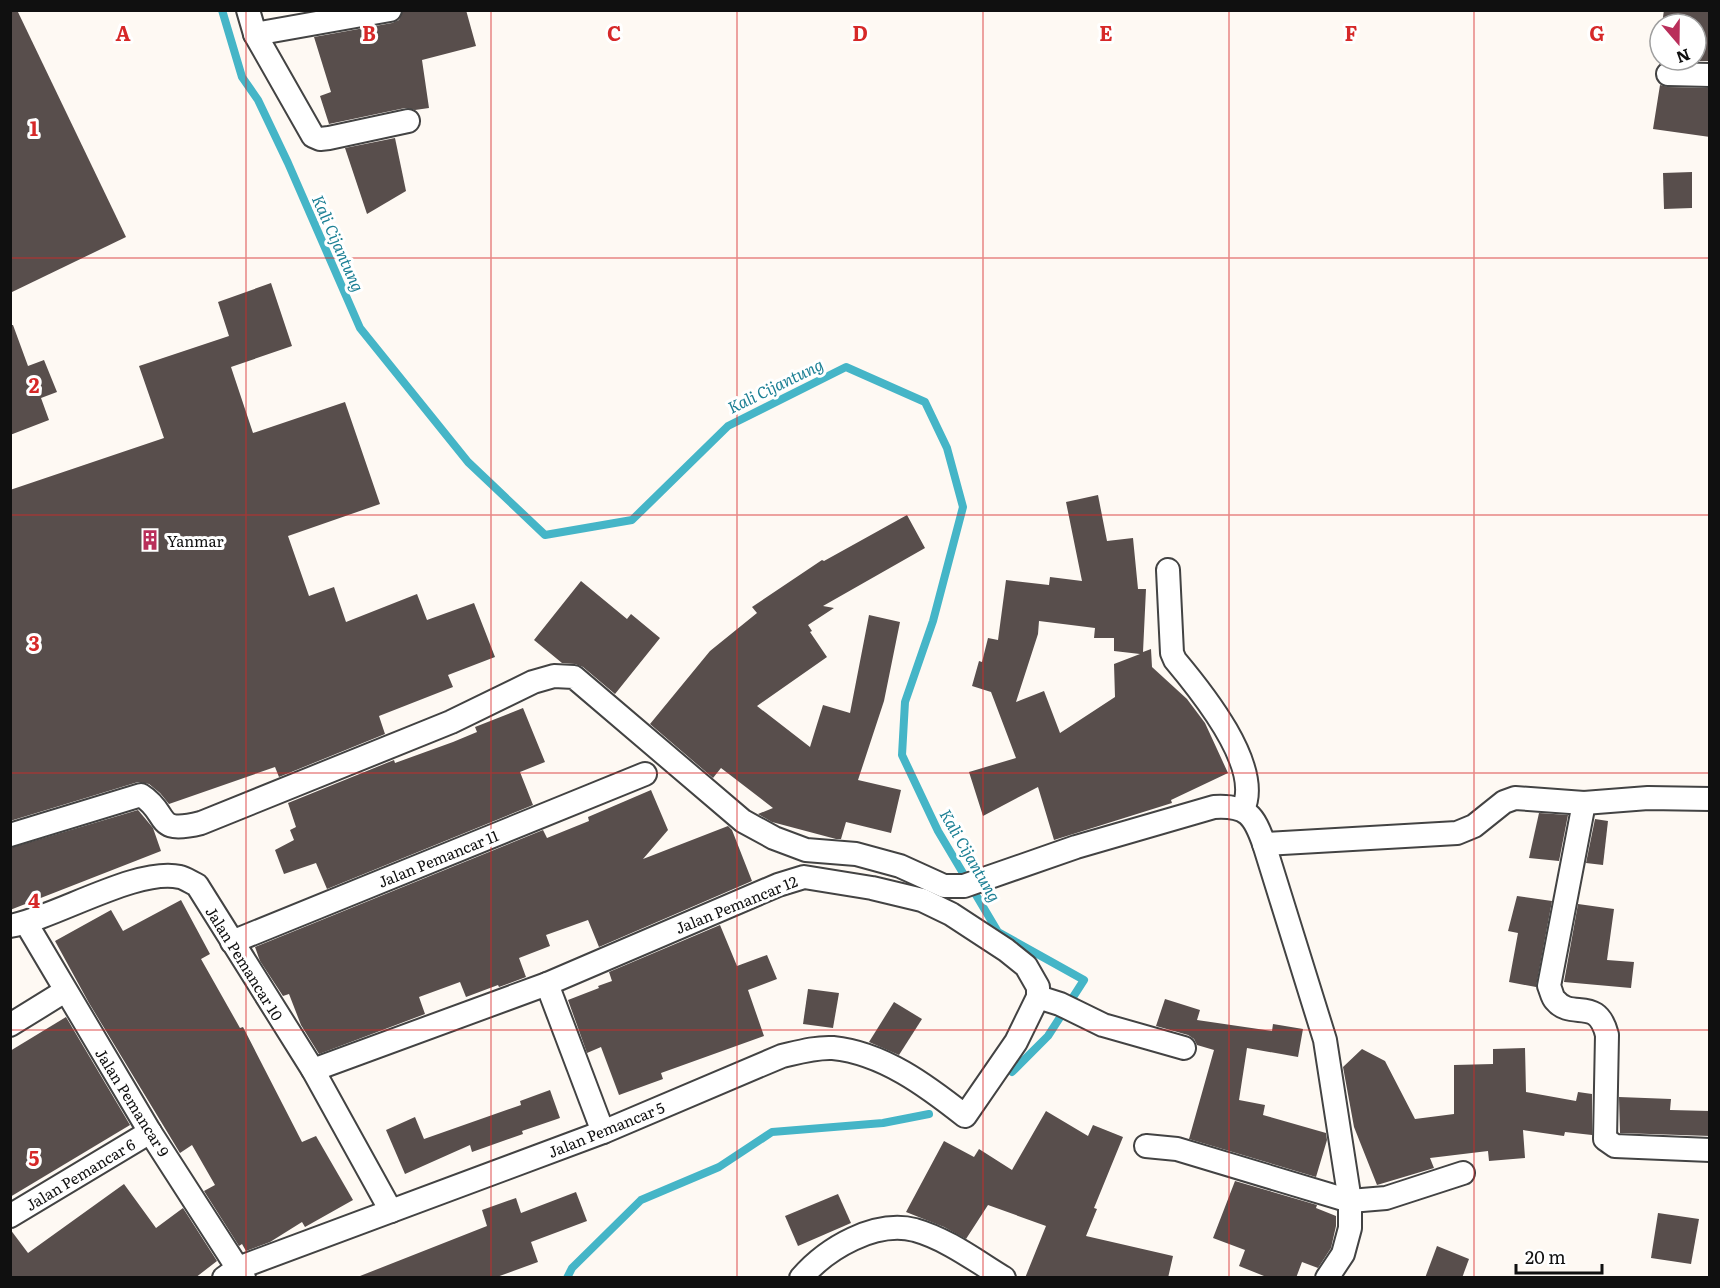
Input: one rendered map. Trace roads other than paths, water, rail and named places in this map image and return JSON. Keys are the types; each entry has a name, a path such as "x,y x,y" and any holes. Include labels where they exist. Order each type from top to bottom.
{"street":[{"path":"248,10 255,34 308,130 316,138 329,138 408,122"},
{"path":"255,34 390,10"},
{"path":"1668,74 1710,75"},
{"path":"1168,570 1172,653 1220,718 1237,753 1247,787 1246,804 1243,810"},
{"path":"10,835 141,795 148,800 166,825 179,829 201,823 451,722 533,682 554,676 574,677 743,820 774,837 806,850 856,854 900,866 944,886 964,886 1076,847 1214,807 1225,806 1243,810 1256,822 1264,844 1325,1040 1350,1201 1350,1228 1343,1254 1327,1278"},
{"name":"Jalan Pemancar 11","path":"232,942 645,774"},
{"path":"1264,844 1457,833 1490,815 1504,802 1515,798 1584,803 1648,798 1710,799"},
{"path":"1584,803 1549,986 1554,1000 1568,1008 1593,1012 1604,1022 1607,1035 1605,1139 1615,1146 1710,1150"},
{"path":"804,877 806,850"},
{"name":"Jalan Pemancar 10","path":"18,925 144,879 180,877 197,885 313,1070 391,1211"},
{"name":"Jalan Pemancar 12","path":"313,1070 547,984 778,885 804,877 922,900 951,914 1026,966 1038,987 1038,997"},
{"name":"Jalan Pemancar 9","path":"18,925 65,991 235,1274"},
{"path":"547,984 603,1132"},
{"path":"10,1025 65,991"},
{"path":"1038,997 1060,1004 1103,1025 1184,1048"},
{"name":"Jalan Pemancar 5","path":"235,1274 391,1211 603,1132 782,1056 814,1049 834,1048 870,1058 921,1082 965,1116 1016,1042 1038,997"},
{"name":"Jalan Pemancar 6","path":"10,1216 150,1131"},
{"path":"1146,1146 1177,1149 1350,1201 1386,1198 1463,1173"},
{"path":"801,1278 814,1264 844,1243 870,1233 896,1228 915,1230 947,1243 1004,1278"}],"waterway":[{"name":"Kali Cijantung","path":"222,10 242,77 258,100 288,163 360,328 468,462 545,535 632,520 728,426 846,367 925,402 947,448 963,507 933,621 905,702 902,755 938,831 998,932 1084,980 1048,1036 1012,1072"},
{"name":"Kali Cijantung","path":"567,1278 572,1268 641,1200 719,1167 772,1132 883,1123 929,1114"}],"place":[{"name":"Yanmar","path":"150,540"}]}
